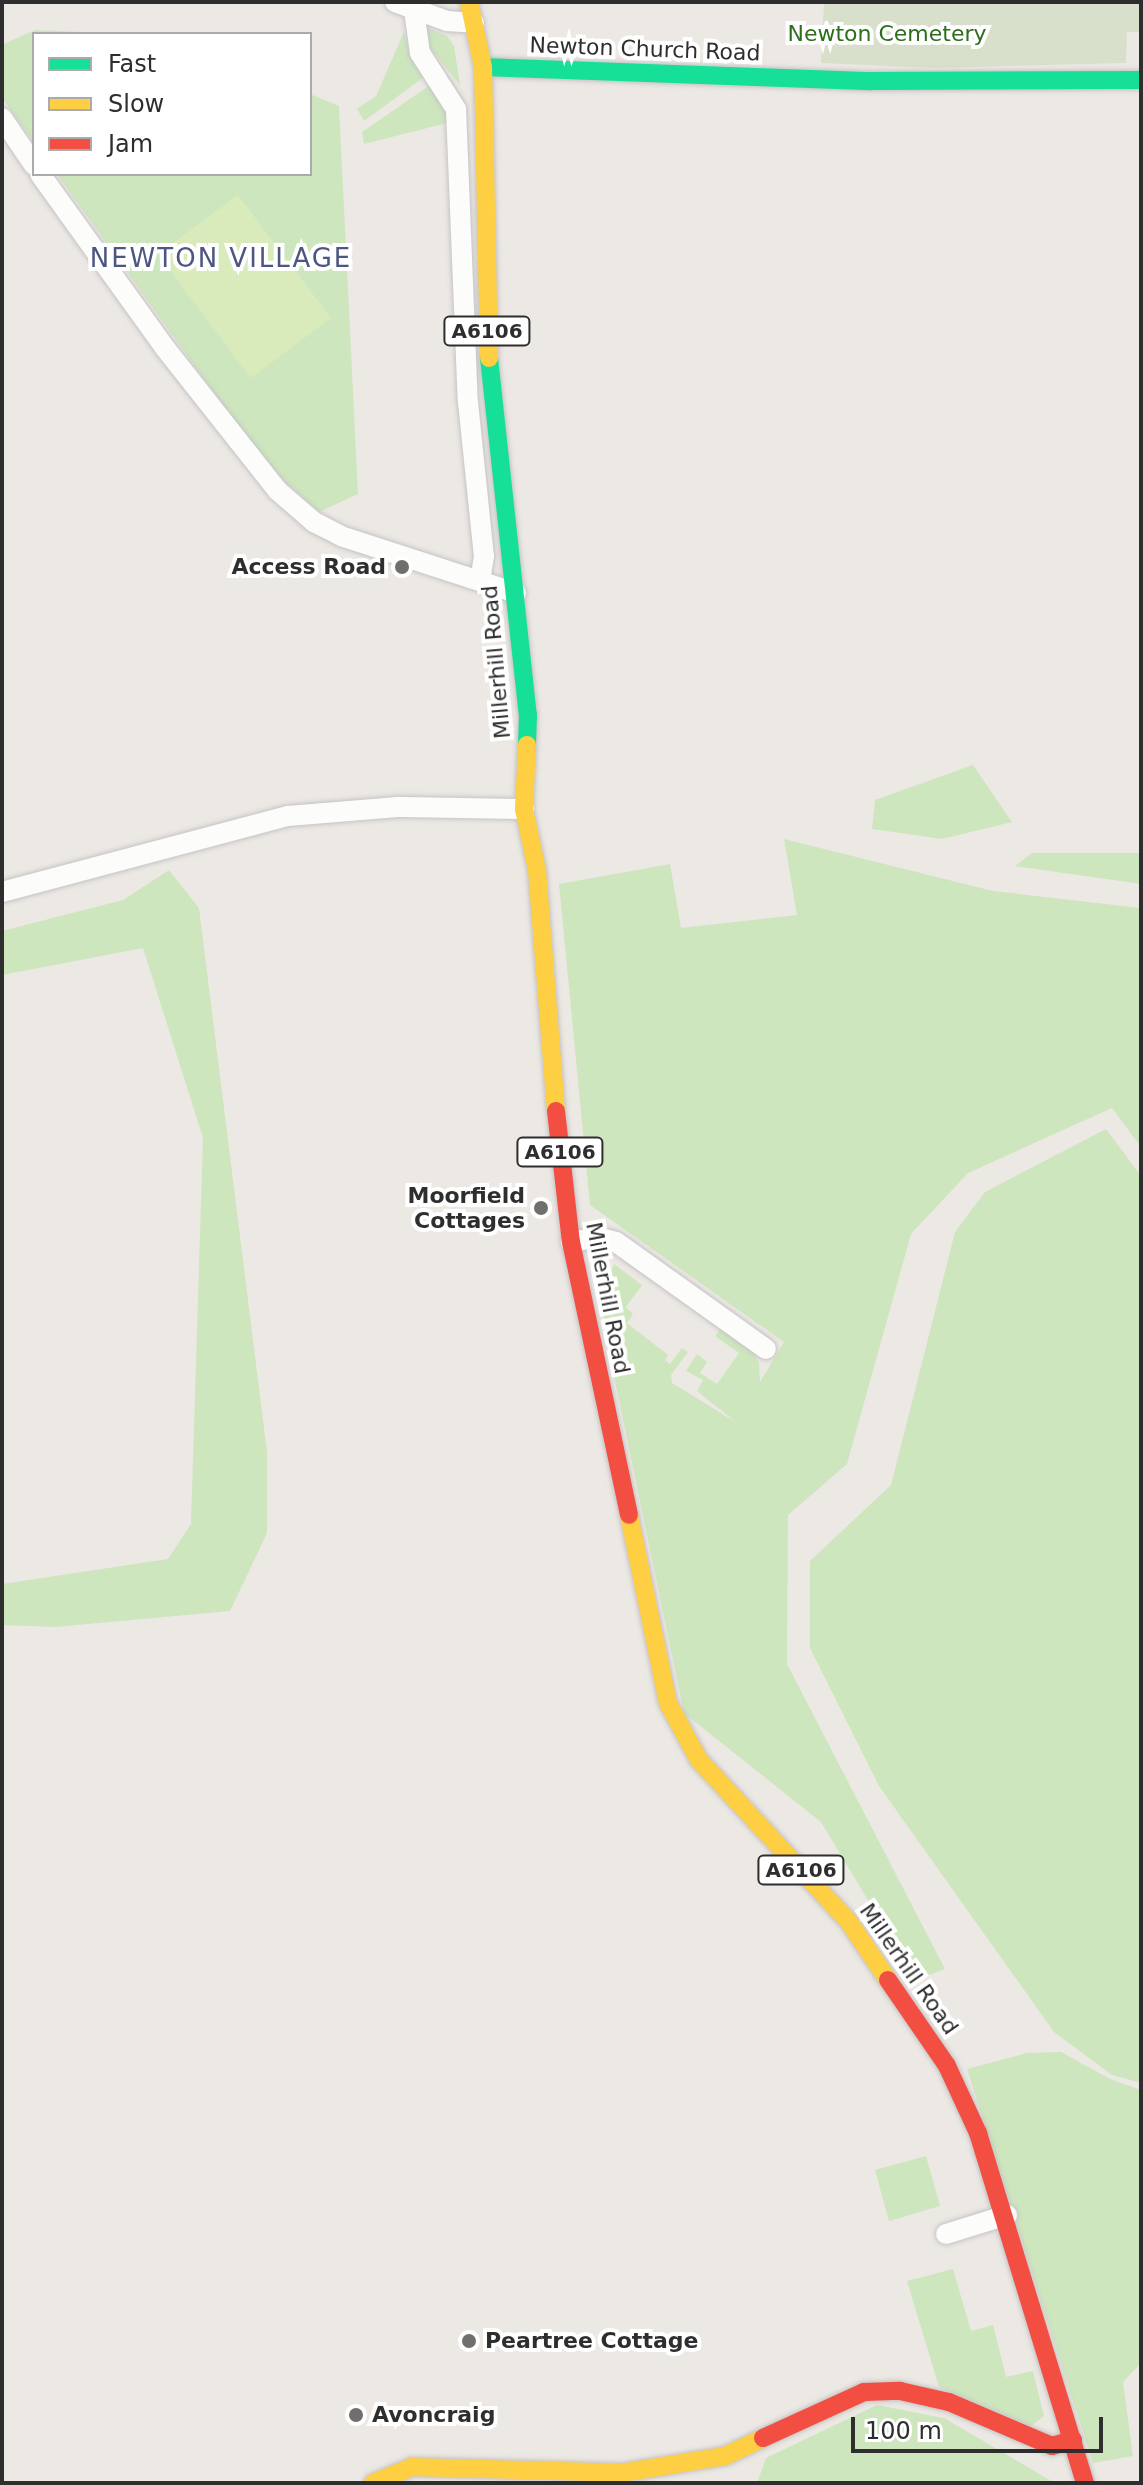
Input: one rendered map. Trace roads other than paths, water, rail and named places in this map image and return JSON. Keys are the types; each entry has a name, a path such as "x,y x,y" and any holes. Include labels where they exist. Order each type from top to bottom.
{"main road":[{"name":"Millerhill Road","path":"469,2 483,67 484,296 502,504 516,593 528,715 524,809 537,870 550,1062 571,1242 668,1703 699,1760 849,1922 926,2028 978,2133 1007,2215 1085,2483"},
{"name":"Newton Church Road","path":"483,67 872,81 1141,80"},
{"path":"373,2483 412,2467 621,2473 679,2466 725,2456 821,2407 864,2392 900,2391 949,2402 1052,2446 1073,2440"}],"street":[{"path":"405,6 474,23"},
{"path":"405,6 420,53 456,109 468,402 484,556 480,580"},
{"path":"2,118 32,162"},
{"path":"41,176 165,348 278,491 314,522 341,536 516,593"},
{"path":"2,892 288,816 398,807 524,809"},
{"path":"571,1242 598,1237 616,1242 766,1349"},
{"path":"946,2234 1007,2215"}],"place":[{"name":"Access Road","path":"402,567"},
{"name":"Moorfield Cottages","path":"541,1208"},
{"name":"Peartree Cottage","path":"469,2341"},
{"name":"Avoncraig","path":"356,2415"}],"district":[{"name":"NEWTON VILLAGE","path":"221,259"}],"park label":[{"name":"Newton Cemetery","path":"887,34"}]}
